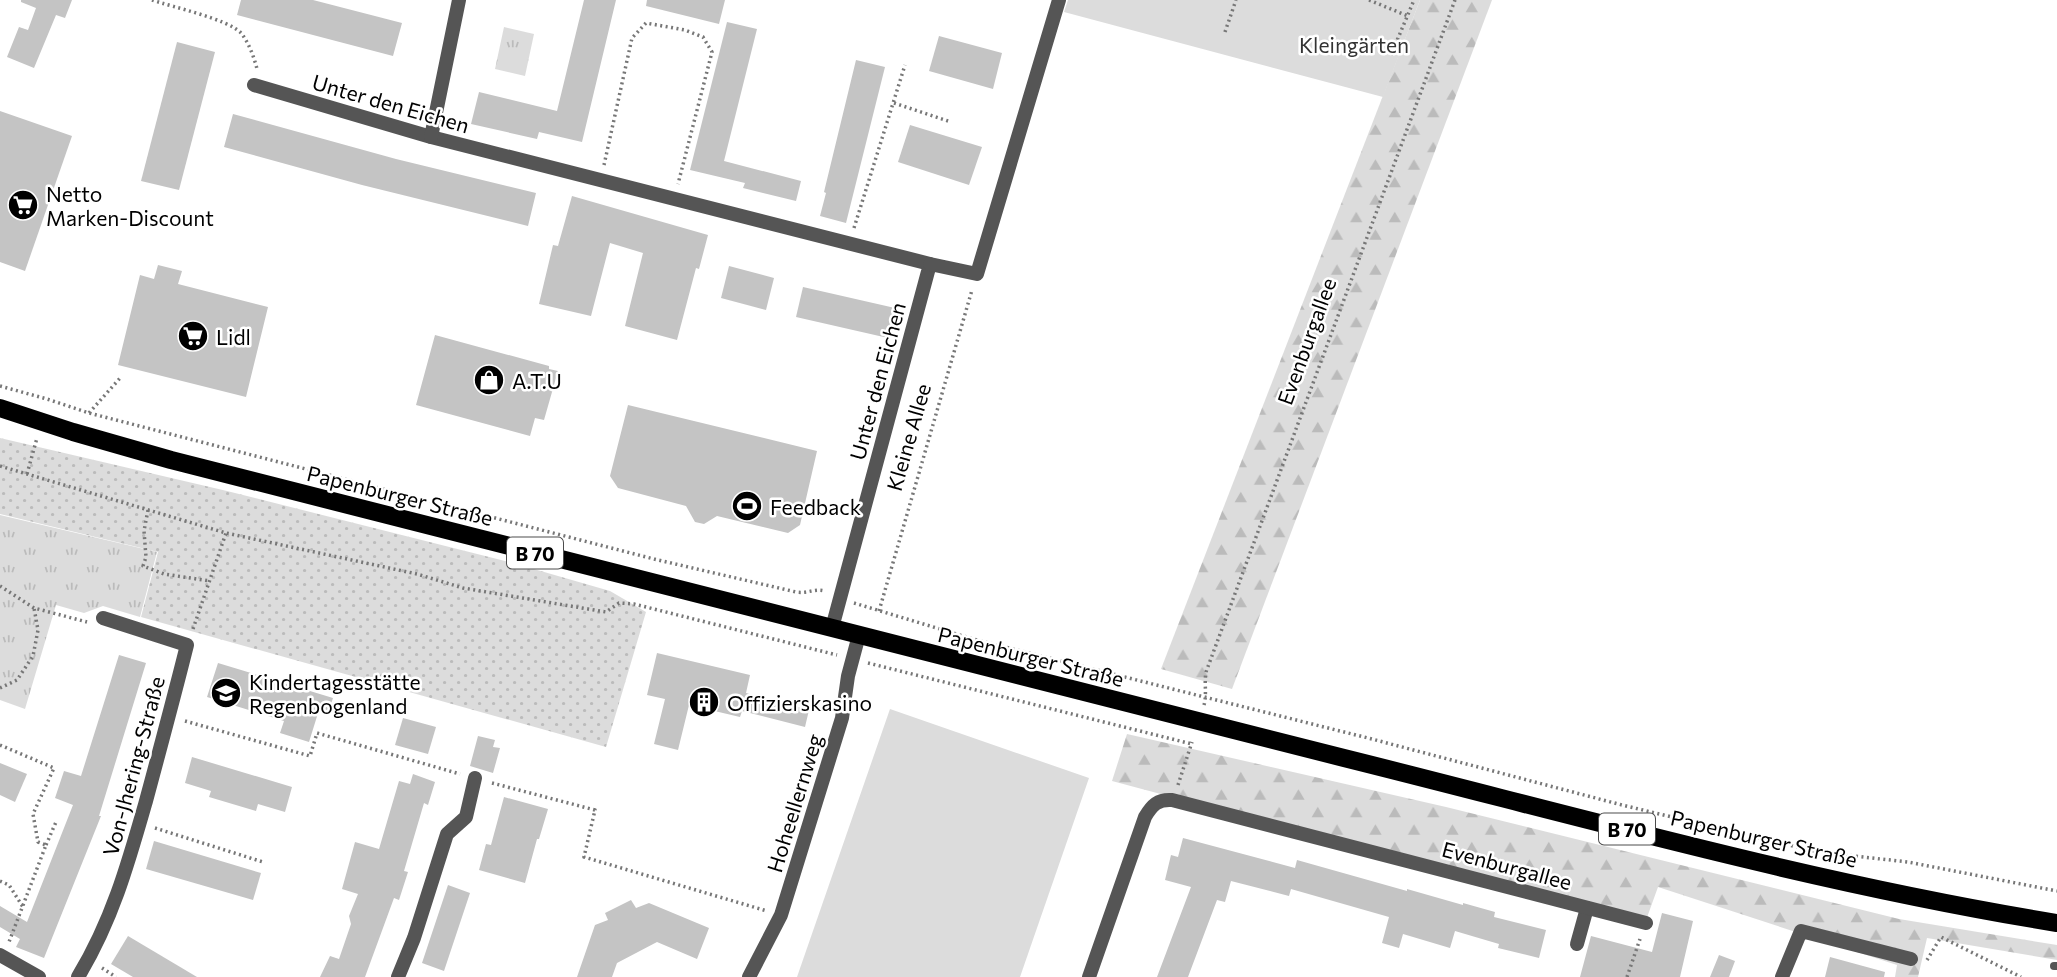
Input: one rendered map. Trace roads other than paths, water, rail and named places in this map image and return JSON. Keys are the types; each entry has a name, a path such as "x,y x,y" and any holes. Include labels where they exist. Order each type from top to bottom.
{"main road":[{"name":"Papenburger Straße","path":"0,408 171,460 1814,876 2057,923"}],"street":[{"path":"431,137 458,0"},
{"path":"930,264 977,274 1059,0"},
{"name":"Unter den Eichen","path":"257,87 431,137 930,264 832,628"},
{"name":"Von-Jhering-Straße","path":"78,977 104,929 119,893 170,716 187,645 103,618"},
{"name":"Hoheellernweg","path":"749,977 780,915 842,718 848,676 859,635"},
{"path":"398,977 418,926 447,834 466,817 475,778"},
{"name":"Evenburgallee","path":"1088,977 1145,817 1156,802 1164,800 1646,923"},
{"name":"Evenburgallee","path":"1577,944 1587,908"},
{"path":"1782,977 1801,931 1911,959"},
{"path":"2,956 39,977"}],"place":[{"name":"Netto Marken-Discount","path":"23,205"},
{"name":"Lidl","path":"193,336"},
{"name":"A.T.U","path":"489,380"},
{"name":"Feedback","path":"747,506"},
{"name":"Kindertagesstätte Regenbogenland","path":"226,693"},
{"name":"Offizierskasino","path":"704,702"}],"park label":[{"name":"Kleingärten","path":"1354,44"}]}
